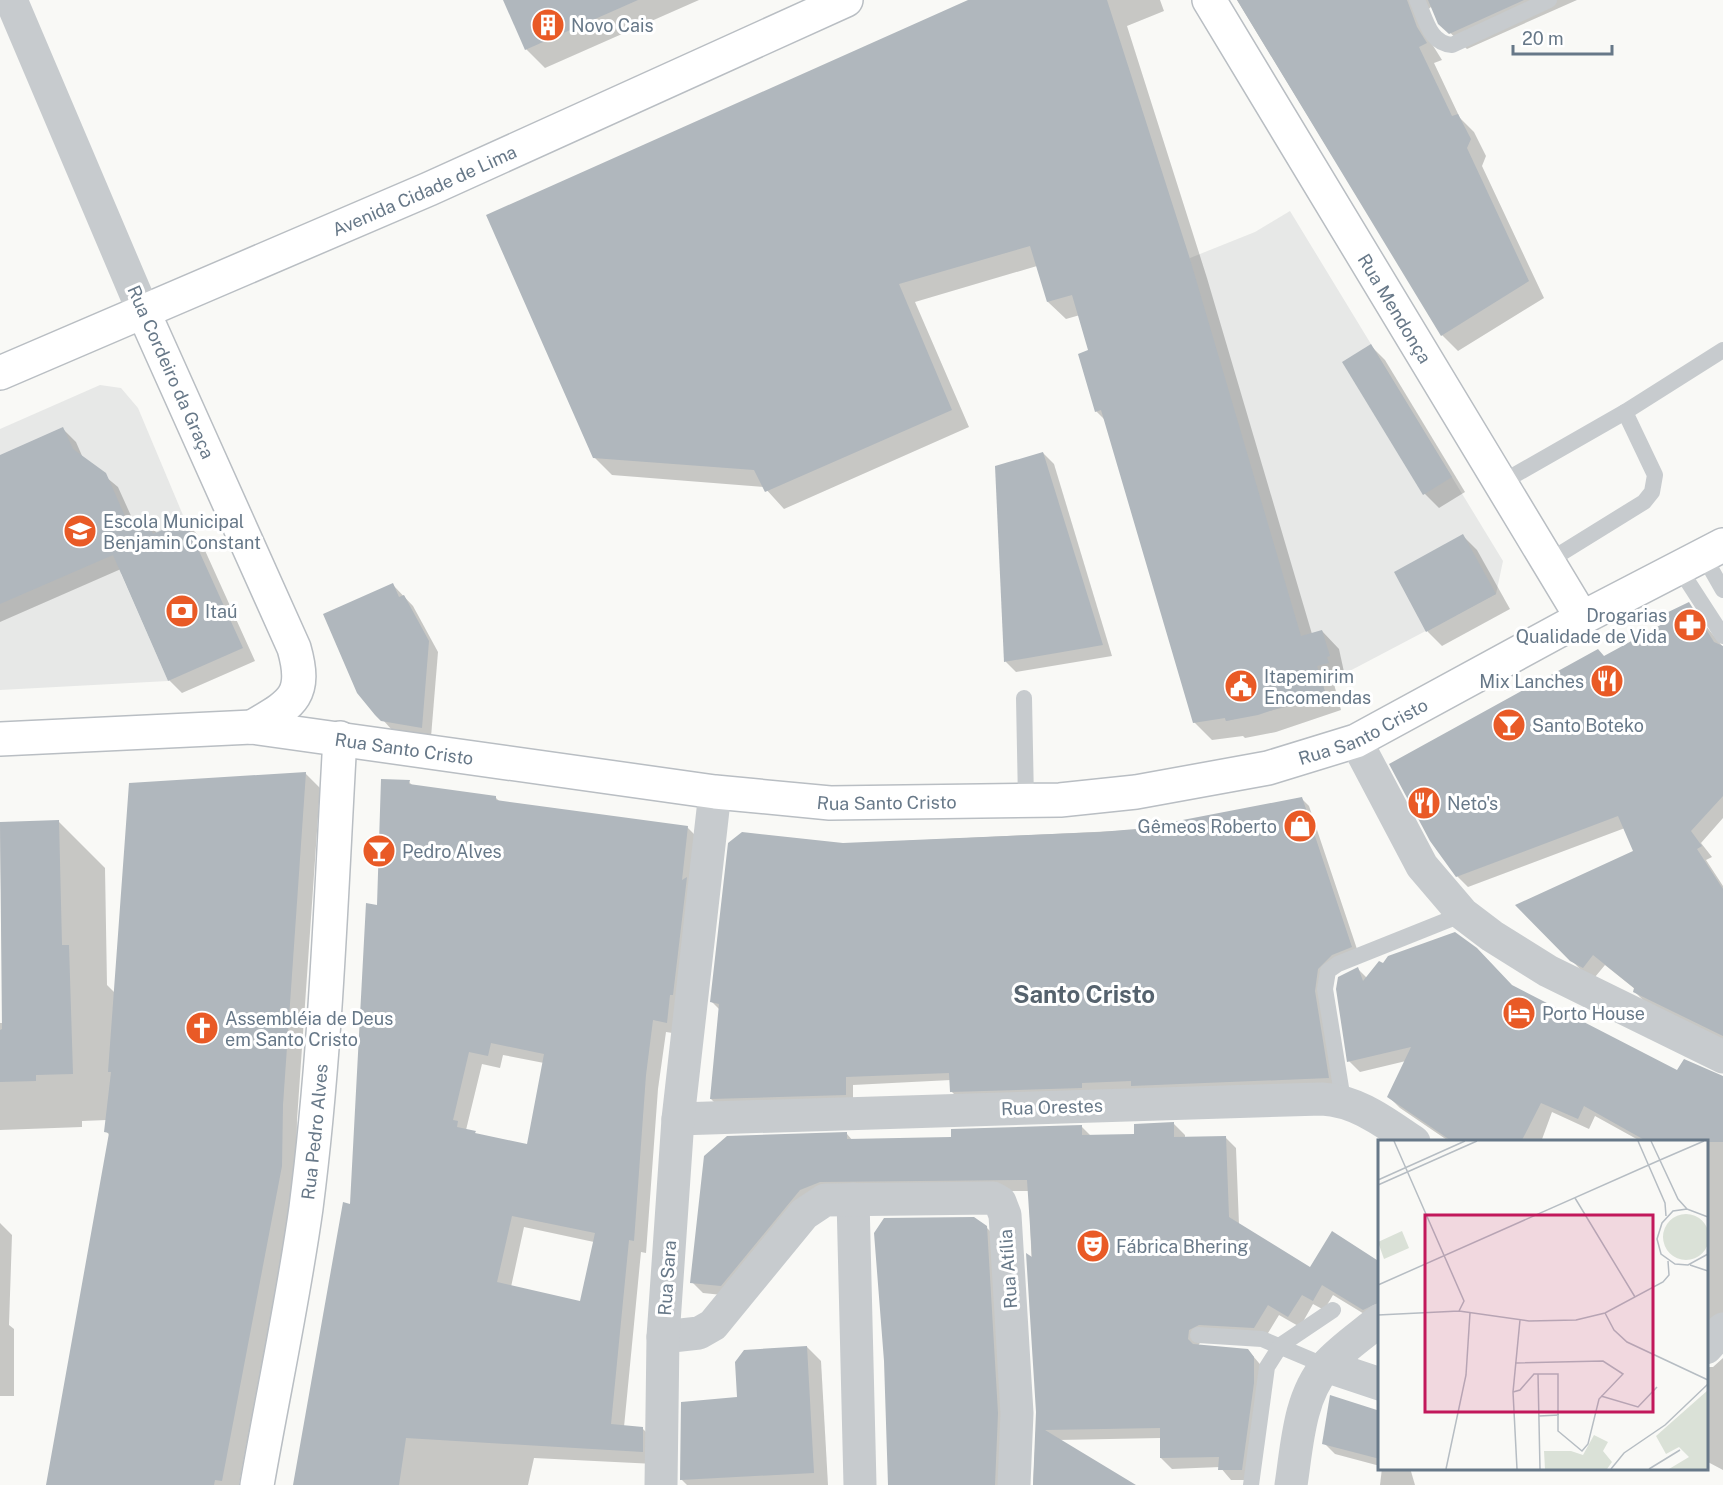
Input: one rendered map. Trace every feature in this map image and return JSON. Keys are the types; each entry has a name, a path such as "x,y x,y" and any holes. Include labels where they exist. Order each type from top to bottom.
{"main road":[{"name":"Avenida Cidade de Lima","path":"0,373 429,189 846,0"},
{"name":"Rua Mendonça","path":"1209,0 1546,562 1582,618"},
{"name":"Rua Cordeiro da Graça","path":"143,311 294,648 299,666 298,688 291,700 280,711 252,727"},
{"name":"Rua Santo Cristo","path":"0,739 252,727 715,792 830,804 1026,801 1136,792 1268,768 1356,741 1582,618 1702,556"},
{"name":"Rua Pedro Alves","path":"257,1485 305,1210 315,1130 340,738"}],"street":[{"name":"Rua Cordeiro da Graça","path":"11,0 143,311"},
{"path":"1356,741 1422,866 1463,914 1492,936 1548,971 1723,1057"},
{"name":"Rua Sara","path":"715,792 678,1119 663,1336 707,1330 810,1207 825,1200 853,1198"},
{"name":"Rua Orestes","path":"678,1119 1343,1100 1365,1109 1411,1140"},
{"name":"Rua Atília","path":"853,1198 985,1197 993,1198 1003,1208 1017,1413 1014,1485"},
{"path":"853,1198 860,1485"},
{"path":"1291,1485 1304,1413 1312,1389 1326,1366 1378,1322"},
{"path":"1708,1347 1723,1329"},
{"path":"661,1485 663,1336"},
{"path":"1326,1366 1378,1383"}],"lane":[{"path":"1417,0 1435,40 1441,44 1452,45 1549,0"},
{"path":"1499,484 1625,412 1723,350"},
{"path":"1546,562 1644,502 1652,492 1655,475 1625,412"},
{"path":"1702,556 1723,590"},
{"path":"1702,556 1723,636"},
{"path":"1024,698 1026,801"},
{"path":"1343,1100 1325,989 1328,971 1338,964 1463,914"},
{"path":"1251,1485 1267,1367 1281,1345 1333,1310"},
{"path":"1198,1335 1262,1339 1281,1345 1326,1366"}],"shaded area":[{"path":"1290,211 1503,561 1496,594 1323,685 1325,692 1286,707 1226,721 1208,663 1190,258 1255,232"},
{"name":"Escola Municipal Benjamin Constant","path":"100,385 121,388 138,408 185,520 136,542 145,562 121,574 168,681 0,690 0,429"}],"building":[{"name":"Novo Cais","path":"503,0 638,0 525,50"},
{"path":"968,0 1107,0 1190,259 1301,636 1322,630 1330,656 1327,657 1329,663 1317,666 1325,692 1258,715 1226,721 1225,718 1193,723 1101,410 1095,412 1078,354 1088,350 1072,295 1047,302 1030,246 899,284 952,410 765,492 754,470 593,458 486,215"},
{"path":"1237,0 1407,0 1417,27 1427,43 1419,47 1452,116 1458,114 1471,139 1467,148 1529,281 1441,336"},
{"path":"1428,0 1524,0 1449,34 1438,24"},
{"path":"1371,344 1452,477 1423,495 1342,362"},
{"path":"63,427 73,449 106,473 131,530 148,523 153,534 185,520 243,648 168,681 113,555 0,604 0,455"},
{"path":"1043,452 1103,645 1004,662 995,466"},
{"path":"1463,534 1496,594 1426,632 1394,572"},
{"path":"393,583 399,597 404,595 429,641 422,728 381,721 375,715 357,693 323,614"},
{"path":"1689,602 1714,642 1723,646 1723,796 1691,831 1702,846 1697,849 1723,889 1723,1036 1633,992 1634,988 1593,955 1583,968 1570,961 1515,905 1633,851 1618,816 1456,877 1430,841 1389,764 1598,649 1604,656 1666,622 1662,615"},
{"path":"306,772 283,1105 282,1166 222,1481 215,1480 214,1485 46,1485 109,1133 104,1132 111,1072 108,1072 129,783"},
{"path":"381,779 410,780 409,784 496,796 496,800 688,826 682,880 687,877 673,995 670,995 667,1023 653,1020 646,1075 634,1241 629,1240 611,1424 643,1427 643,1452 406,1438 399,1485 293,1485 343,1202 350,1204 366,903 377,905","holes":["491,1043 544,1054 527,1144 475,1133 476,1131 457,1127 458,1121 453,1120 469,1052 488,1056","512,1216 595,1233 580,1301 497,1282"]},
{"path":"1302,797 1352,947 1332,955 1318,969 1315,991 1329,1078 1131,1086 1131,1081 1082,1083 1082,1088 950,1092 949,1073 846,1077 846,1095 710,1099 719,1004 710,1002 728,843 742,832 843,843 1100,832 1136,829"},
{"path":"59,820 62,945 69,945 73,1074 36,1075 36,1081 0,1082 0,1030 2,1029 0,822"},
{"path":"1455,932 1477,948 1512,985 1677,1070 1684,1059 1723,1076 1723,1142 1644,1140 1584,1106 1578,1119 1541,1103 1522,1140 1450,1140 1387,1097 1411,1047 1347,1062 1336,989 1338,977 1358,967 1363,981 1379,961 1383,963 1388,956"},
{"path":"1174,1122 1174,1137 1226,1136 1229,1217 1310,1267 1332,1231 1378,1261 1378,1303 1363,1310 1322,1285 1313,1301 1302,1295 1288,1317 1268,1305 1254,1328 1199,1325 1189,1330 1188,1339 1193,1344 1248,1349 1254,1357 1254,1383 1242,1470 1218,1470 1219,1457 1160,1458 1160,1428 1045,1430 1136,1485 1033,1485 1036,1412 1026,1253 1032,1257 1027,1180 820,1182 800,1190 721,1286 690,1283 704,1156 727,1136 847,1132 847,1139 951,1137 951,1129 1082,1125 1082,1135 1134,1134 1134,1124"},
{"path":"974,1217 987,1226 998,1413 995,1485 888,1485 884,1361 874,1233 884,1218"},
{"path":"807,1346 814,1473 680,1480 681,1402 737,1397 735,1362 744,1350"},
{"path":"1330,1395 1378,1410 1378,1458 1322,1444"}],"place":[{"name":"Novo Cais","path":"548,25"},
{"name":"Escola Municipal Benjamin Constant","path":"80,531"},
{"name":"Itaú","path":"182,611"},
{"name":"Drogarias Qualidade de Vida","path":"1690,625"},
{"name":"Mix Lanches","path":"1607,681"},
{"name":"Itapemirim Encomendas","path":"1241,686"},
{"name":"Santo Boteko","path":"1509,725"},
{"name":"Neto's","path":"1424,803"},
{"name":"Gêmeos Roberto","path":"1300,826"},
{"name":"Pedro Alves","path":"379,851"},
{"name":"Porto House","path":"1519,1013"},
{"name":"Assembléia de Deus em Santo Cristo","path":"202,1028"},
{"name":"Fábrica Bhering","path":"1093,1246"}],"district":[{"name":"Santo Cristo","path":"1084,994"}]}
